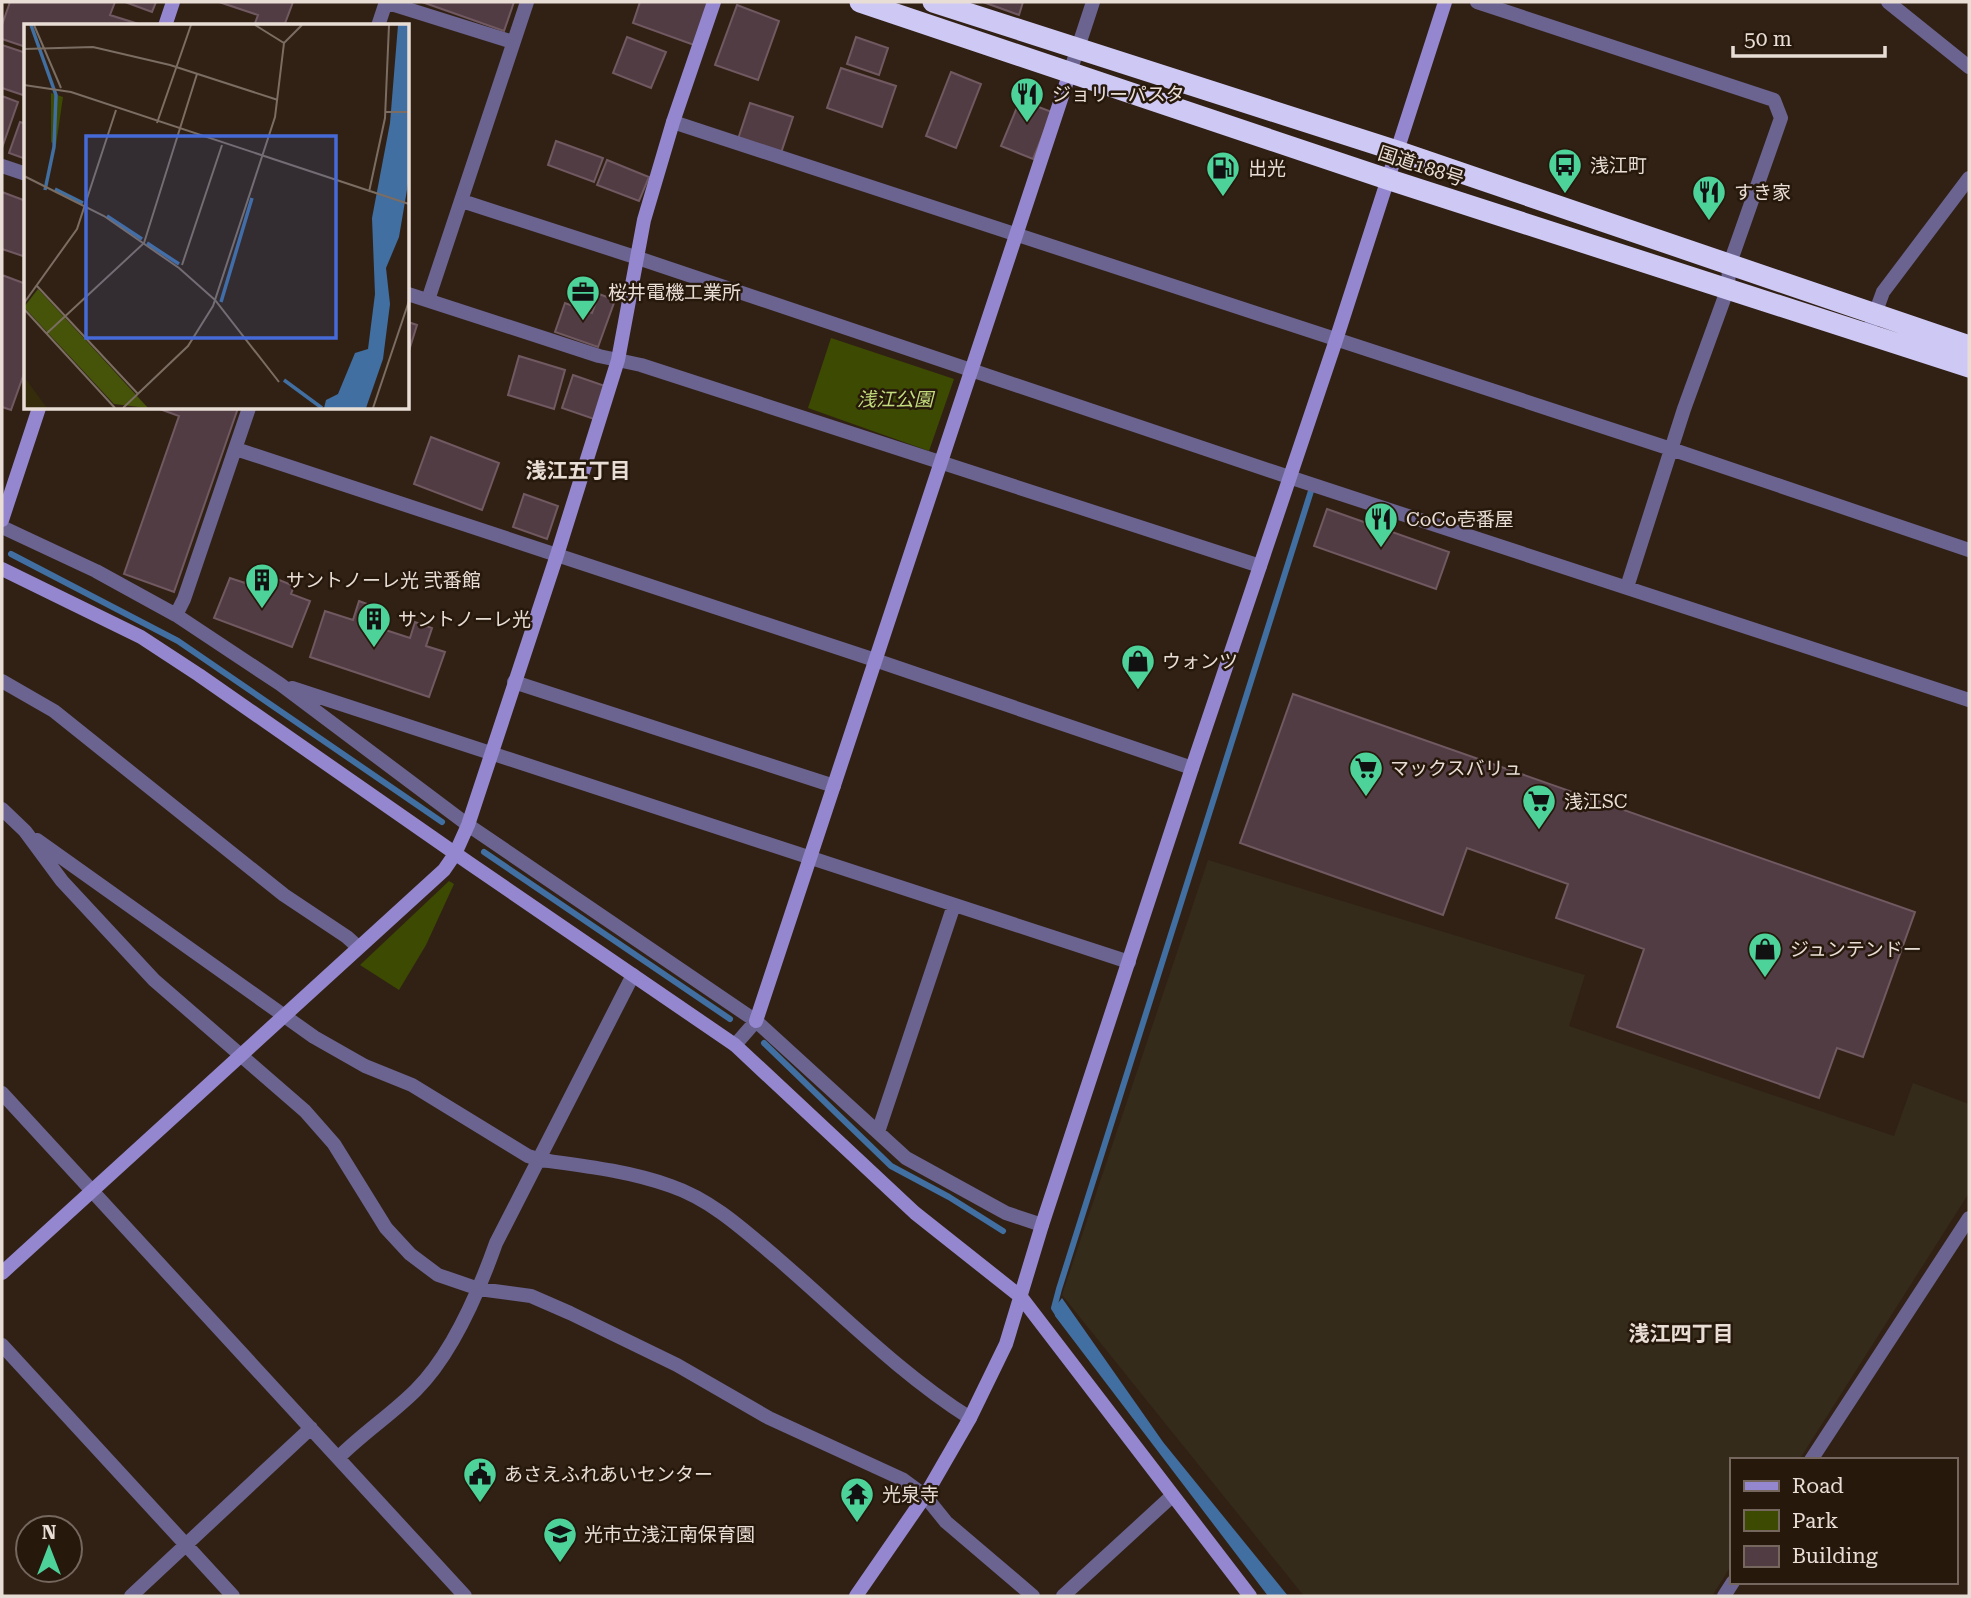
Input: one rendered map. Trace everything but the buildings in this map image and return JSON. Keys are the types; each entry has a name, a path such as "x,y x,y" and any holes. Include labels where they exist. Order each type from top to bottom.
{"highway":[{"name":"国道188号","path":"860,2 1387,179 1728,288 1969,346"},
{"name":"国道188号","path":"933,2 1397,151 1729,266 1969,367"}],"street":[{"path":"166,24 173,2"},
{"path":"379,24 386,2 513,41"},
{"path":"428,300 527,2"},
{"path":"2,1273 444,870 455,853 468,825 618,360 644,220 673,121 713,2"},
{"path":"735,1045 756,1021 1093,2"},
{"path":"856,1596 925,1496 970,1418 1006,1344 1042,1225 1336,340 1445,2"},
{"path":"1477,2 1774,100 1781,118 1729,266 1728,288 1671,449 1627,587"},
{"path":"1888,2 1969,67"},
{"path":"673,121 1671,449 1969,550"},
{"path":"2,166 24,173"},
{"path":"1871,324 1883,292 1969,178"},
{"path":"462,201 1969,700"},
{"path":"410,295 599,356 641,365 1260,566"},
{"path":"2,520 38,410"},
{"path":"176,615 184,599 249,410"},
{"path":"236,449 875,660 1192,768"},
{"path":"2,527 96,570 176,615 280,684 468,825 756,1021 906,1158 1006,1213 1042,1225"},
{"path":"2,569 141,637 735,1045 915,1213 1021,1297 1250,1596"},
{"path":"2,681 54,711 284,895 358,947"},
{"path":"514,682 834,786"},
{"path":"280,684 1129,962"},
{"path":"2,809 25,831 314,1037 365,1066 412,1085 528,1156 627,1173 674,1186 728,1216 921,1385 970,1418"},
{"path":"25,831 62,880 154,980 305,1111 334,1144 386,1228 410,1254 438,1275 479,1289 531,1296 570,1313 677,1365 769,1418 902,1479 925,1496 946,1522 1033,1596"},
{"path":"878,1132 954,905"},
{"path":"338,1458 417,1389 439,1363 479,1289 496,1243 541,1160 633,975"},
{"path":"2,1093 465,1596"},
{"path":"1812,1458 1969,1218"},
{"path":"2,1345 233,1596"},
{"path":"131,1596 311,1429"},
{"path":"1063,1596 1172,1496"}],"shaded area":[{"path":"1208,860 1585,975 1569,1026 1894,1136 1913,1083 1969,1104 1969,1193 1800,1458 1730,1458 1730,1568 1712,1596 1304,1596 1062,1295"}],"green space":[{"name":"浅江公園","path":"831,338 954,379 929,451 808,408"},
{"path":"449,881 454,884 426,945 399,990 360,965"}],"water":[{"path":"1062,1298 1163,1442 1288,1596 1268,1596 1055,1316 1054,1308"}],"waterway":[{"path":"1058,1314 1054,1308 1059,1289 1311,491"},
{"path":"11,554 178,641 442,822"},
{"path":"484,852 730,1019"},
{"path":"764,1043 891,1166 949,1197 1003,1231"}],"place":[{"name":"ジョリーパスタ","path":"1027,124"},
{"name":"浅江町","path":"1565,195"},
{"name":"出光","path":"1223,198"},
{"name":"すき家","path":"1709,222"},
{"name":"桜井電機工業所","path":"583,322"},
{"name":"CoCo壱番屋","path":"1381,549"},
{"name":"サントノーレ光 弐番館","path":"262,610"},
{"name":"サントノーレ光","path":"374,649"},
{"name":"ウォンツ","path":"1138,691"},
{"name":"マックスバリュ","path":"1366,798"},
{"name":"浅江SC","path":"1539,831"},
{"name":"ジュンテンドー","path":"1765,979"},
{"name":"あさえふれあいセンター","path":"480,1504"},
{"name":"光泉寺","path":"857,1524"},
{"name":"光市立浅江南保育園","path":"560,1564"}],"district":[{"name":"浅江五丁目","path":"578,471"},
{"name":"浅江四丁目","path":"1681,1334"}]}
